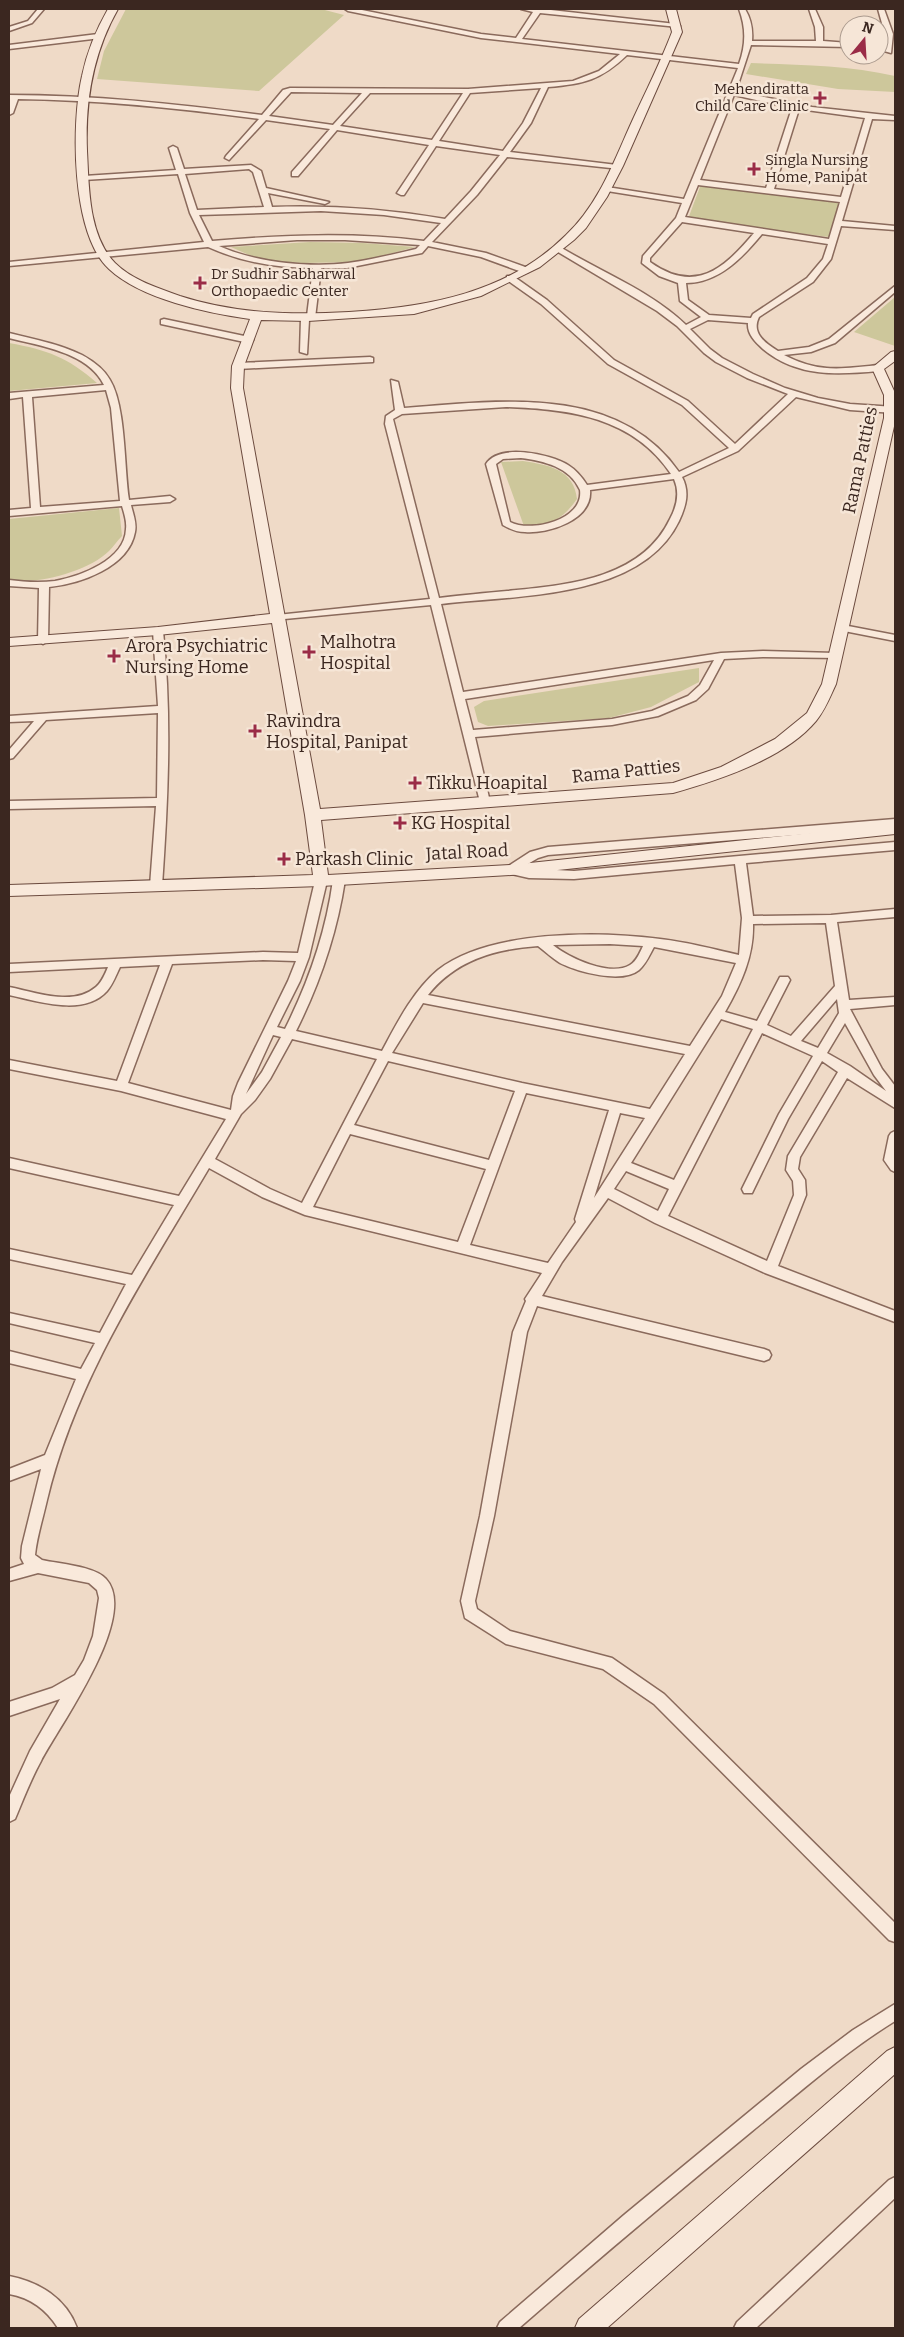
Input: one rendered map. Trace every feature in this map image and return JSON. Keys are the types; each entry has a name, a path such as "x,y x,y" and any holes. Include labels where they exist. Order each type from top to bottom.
{"street":[{"path":"9,29 30,22 40,9"},
{"path":"113,9 98,36 83,98 80,131 84,194 95,240 103,255 112,266 137,282 164,294 199,304 257,316 308,318 413,310 458,298 510,278 557,249 585,222 607,189 617,168 677,32 671,9"},
{"path":"348,9 449,31 517,41 742,66"},
{"path":"524,9 676,26"},
{"path":"742,9 750,28 742,66 680,219 646,258 646,263 670,277 682,280 691,281 715,275 737,258 760,231"},
{"path":"812,9 819,28 820,43"},
{"path":"881,9 889,34 892,52"},
{"path":"517,41 539,10"},
{"path":"9,47 98,36"},
{"path":"748,43 839,44"},
{"path":"229,158 286,92 290,90 468,91 574,84 602,73 624,54"},
{"path":"173,148 194,213 209,244 230,254 283,266 317,268 347,266 419,251 474,193 506,154 527,123 545,86"},
{"path":"295,174 367,90"},
{"path":"401,193 468,91"},
{"path":"731,92 796,108 869,117 895,118"},
{"path":"9,113 12,97 83,98 178,106 264,117 506,154 617,168"},
{"path":"769,191 796,108"},
{"path":"869,117 827,259 817,273 752,321 750,327 752,334 776,354 790,362 813,370 851,371 878,368 895,355"},
{"path":"84,178 251,167 258,171 268,207"},
{"path":"696,182 846,200"},
{"path":"607,189 688,202"},
{"path":"264,190 354,208"},
{"path":"194,213 268,207 354,208 403,212 447,222"},
{"path":"680,219 833,242"},
{"path":"839,223 895,228"},
{"path":"9,264 209,244 328,238 373,239 425,244 476,252 525,270"},
{"path":"557,249 674,307 707,317 752,321"},
{"path":"304,352 317,268"},
{"path":"510,278 544,302 611,362 685,403 735,449"},
{"path":"674,307 683,298 682,280"},
{"path":"776,354 811,350 832,341 895,288"},
{"path":"674,307 685,329 718,360 795,393 849,407 893,409"},
{"path":"236,1114 238,1096 271,1030 303,957 321,881 313,815 237,388 238,366 257,316"},
{"path":"685,329 707,317"},
{"path":"164,322 249,340"},
{"path":"9,336 44,345 81,358 100,372 112,393 125,502 132,530 129,540 121,550 102,567 89,574 44,586 9,583"},
{"path":"238,366 370,360"},
{"name":"Rama Patties","path":"313,815 673,788 722,772 789,737 810,719 829,684 843,628 893,409 890,395 878,368"},
{"path":"394,382 400,411"},
{"path":"9,396 109,387"},
{"path":"585,488 677,476 735,449 795,393"},
{"path":"26,395 36,510"},
{"path":"9,642 43,641 158,631 434,602 566,586 600,579 623,570 644,558 670,530 683,496 682,485 677,476 647,441 630,429 593,414 539,405 400,411 389,418 389,424 434,602 460,696 485,802"},
{"path":"521,455 538,458 559,464 574,472 585,488 586,498 577,512 546,527 519,530 506,522 492,464 494,459 501,456 521,455"},
{"path":"9,513 170,499"},
{"path":"43,641 44,586"},
{"path":"843,628 895,638"},
{"path":"156,886 163,802 164,709 158,631"},
{"path":"460,696 721,656 763,654 835,656"},
{"path":"469,734 612,722 654,714 692,698 704,688 721,656"},
{"path":"9,719 164,709"},
{"path":"9,756 43,717"},
{"path":"9,806 163,802"},
{"path":"511,870 534,855 548,851 895,823"},
{"name":"Jatal Road","path":"9,891 321,881 511,870 895,829"},
{"path":"511,870 529,874 574,875 895,846"},
{"path":"740,859 747,920 747,939 743,960 719,1014 693,1051 655,1115 606,1191 549,1269 532,1299 520,1332 487,1516 468,1601 470,1613 506,1637 607,1664 659,1699 895,1934"},
{"path":"9,1814 35,1756 89,1667 107,1604 106,1590 98,1581 91,1577 38,1566 28,1558 29,1546 50,1460 65,1418 103,1339 236,1114 256,1092 288,1034 313,979 329,934 339,880"},
{"path":"747,920 831,919 895,913"},
{"path":"831,919 844,1009 878,1072 895,1094"},
{"path":"305,1210 384,1057 420,998 438,977 454,965 474,954 505,946 605,940 650,942 743,960"},
{"path":"542,943 574,964 593,969 626,972 634,968 641,961 650,942"},
{"path":"9,968 263,956 303,957"},
{"path":"120,1086 168,960"},
{"path":"9,991 51,999 84,1000 101,990 117,962"},
{"path":"660,1219 784,980"},
{"path":"794,1041 841,987"},
{"path":"420,998 693,1051"},
{"path":"844,1009 895,1001"},
{"path":"748,1189 783,1117 844,1009"},
{"path":"719,1014 760,1027 820,1054 895,1103"},
{"path":"271,1030 522,1088 655,1115"},
{"path":"9,1065 120,1086 236,1114"},
{"path":"770,1269 800,1195 799,1180 792,1170 794,1156 846,1070"},
{"path":"463,1247 522,1088"},
{"path":"577,1230 616,1107"},
{"path":"346,1128 494,1166"},
{"path":"895,1136 890,1160 895,1167"},
{"path":"207,1162 266,1194 305,1210 549,1269"},
{"path":"9,1163 183,1202"},
{"path":"623,1165 678,1187"},
{"path":"606,1191 660,1219 770,1269 895,1317"},
{"path":"9,1254 135,1282"},
{"path":"532,1299 764,1355"},
{"path":"9,1318 103,1339"},
{"path":"9,1357 86,1376"},
{"path":"9,1476 50,1460"},
{"path":"9,1576 38,1566"},
{"path":"9,1709 70,1687 79,1681"},
{"path":"506,2328 641,2210 826,2059 895,2012"},
{"path":"588,2328 895,2059"},
{"path":"743,2328 895,2186"},
{"path":"9,2286 27,2288 49,2302 68,2328"}],"shaded area":[{"path":"126,9 321,9 344,15 259,91 97,79 104,51"},
{"path":"751,63 823,66 877,72 895,76 895,92 838,89 746,74"},
{"path":"701,184 839,202 829,237 688,219"},
{"path":"310,242 363,243 415,247 359,262 303,263 270,261 231,247"},
{"path":"895,297 895,346 854,332"},
{"path":"9,343 56,356 76,367 97,383 9,391"},
{"path":"523,461 542,464 558,470 571,481 577,499 561,517 542,526 525,529 501,462"},
{"path":"119,508 122,536 100,558 89,565 62,575 20,581 9,579 9,519"},
{"path":"699,668 699,682 651,707 609,718 488,726 478,722 474,707 484,701"}],"place":[{"name":"Mehendiratta Child Care Clinic","path":"820,98"},
{"name":"Singla Nursing Home, Panipat","path":"754,169"},
{"name":"Dr Sudhir Sabharwal Orthopaedic Center","path":"200,283"},
{"name":"Malhotra Hospital","path":"309,652"},
{"name":"Arora Psychiatric Nursing Home","path":"114,656"},
{"name":"Ravindra Hospital, Panipat","path":"255,731"},
{"name":"Tikku Hoapital","path":"415,783"},
{"name":"KG Hospital","path":"400,823"},
{"name":"Parkash Clinic","path":"284,859"}]}
